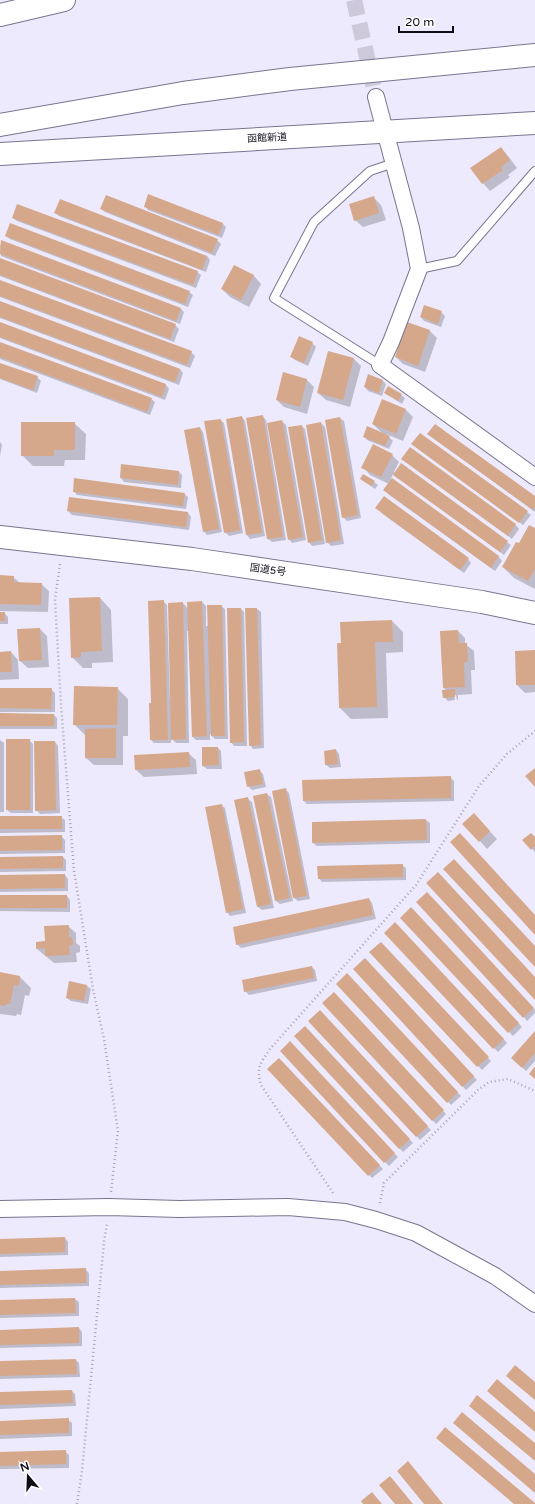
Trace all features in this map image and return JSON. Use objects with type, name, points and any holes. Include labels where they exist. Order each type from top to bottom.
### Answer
[{"type":"highway","points":[[0,15],[64,0]]},
{"type":"highway","points":[[0,125],[183,93],[290,79],[535,55]]},
{"type":"highway","name":"函館新道","points":[[0,154],[535,123]]},
{"type":"highway","name":"国道5号","points":[[0,537],[199,560],[482,602],[535,613]]},
{"type":"street","points":[[376,98],[411,228],[419,269],[392,342],[380,365],[535,477]]},
{"type":"street","points":[[0,1209],[109,1207],[179,1209],[288,1207],[345,1212],[416,1233],[495,1276],[535,1304]]},
{"type":"lane","points":[[380,365],[274,298],[314,222],[370,172],[394,163]]},
{"type":"lane","points":[[419,269],[457,261],[535,171]]},
{"type":"path","points":[[62,545],[55,600],[61,705],[74,871],[93,989],[106,1046],[118,1131],[104,1242],[82,1470],[77,1504]]},
{"type":"path","points":[[345,1212],[261,1085],[258,1074],[259,1065],[270,1049],[416,885],[479,786],[507,754],[535,731]]},
{"type":"path","points":[[376,1220],[384,1183],[478,1090],[489,1082],[508,1079],[535,1091]]},
{"type":"building","points":[[501,147],[510,160],[501,167],[503,170],[482,184],[470,168]]},
{"type":"building","points":[[148,194],[223,223],[219,235],[144,207]]},
{"type":"building","points":[[106,195],[218,239],[212,253],[100,209]]},
{"type":"building","points":[[374,196],[379,213],[354,221],[349,204]]},
{"type":"building","points":[[60,199],[207,256],[202,270],[54,213]]},
{"type":"building","points":[[17,204],[198,271],[193,285],[12,218]]},
{"type":"building","points":[[10,223],[190,291],[185,304],[5,236]]},
{"type":"building","points":[[1,240],[181,308],[176,321],[0,254]]},
{"type":"building","points":[[0,258],[176,324],[170,339],[0,275]]},
{"type":"building","points":[[234,265],[254,275],[241,300],[221,289]]},
{"type":"building","points":[[0,280],[192,351],[187,365],[0,296]]},
{"type":"building","points":[[0,301],[180,369],[175,382],[0,317]]},
{"type":"building","points":[[424,305],[442,311],[438,324],[420,317]]},
{"type":"building","points":[[0,322],[166,384],[162,397],[0,337]]},
{"type":"building","points":[[407,322],[430,330],[418,366],[395,357]]},
{"type":"building","points":[[299,336],[313,342],[304,363],[290,357]]},
{"type":"building","points":[[0,342],[152,398],[147,412],[0,357]]},
{"type":"building","points":[[328,351],[354,358],[343,400],[317,393]]},
{"type":"building","points":[[0,363],[38,376],[33,390],[0,378]]},
{"type":"building","points":[[283,372],[307,379],[300,407],[276,400]]},
{"type":"building","points":[[368,374],[383,380],[379,393],[364,387]]},
{"type":"building","points":[[388,386],[402,394],[398,401],[384,393]]},
{"type":"building","points":[[382,399],[406,409],[396,434],[372,424]]},
{"type":"building","points":[[263,415],[283,537],[267,539],[246,418]]},
{"type":"building","points":[[242,416],[262,533],[246,535],[226,419]]},
{"type":"building","points":[[340,417],[358,515],[342,518],[325,420]]},
{"type":"building","points":[[221,419],[240,530],[224,533],[204,421]]},
{"type":"building","points":[[282,420],[303,537],[288,540],[267,423]]},
{"type":"building","points":[[21,422],[75,422],[75,450],[54,450],[54,456],[21,456]]},
{"type":"building","points":[[321,422],[341,540],[326,543],[306,425]]},
{"type":"building","points":[[435,424],[535,496],[535,507],[533,510],[427,434]]},
{"type":"building","points":[[302,425],[322,540],[308,543],[288,427]]},
{"type":"building","points":[[367,426],[390,436],[385,446],[363,437]]},
{"type":"building","points":[[200,427],[219,529],[203,532],[184,430]]},
{"type":"building","points":[[420,433],[528,511],[519,523],[411,444]]},
{"type":"building","points":[[373,444],[393,454],[381,477],[361,468]]},
{"type":"building","points":[[410,447],[516,524],[508,536],[401,459]]},
{"type":"building","points":[[401,463],[508,541],[500,552],[393,475]]},
{"type":"building","points":[[121,464],[179,471],[178,485],[120,478]]},
{"type":"building","points":[[363,474],[375,481],[371,486],[360,479]]},
{"type":"building","points":[[74,478],[185,493],[183,506],[73,492]]},
{"type":"building","points":[[392,478],[499,556],[491,568],[383,490]]},
{"type":"building","points":[[384,496],[469,558],[460,570],[375,508]]},
{"type":"building","points":[[69,497],[188,512],[186,527],[67,511]]},
{"type":"building","points":[[529,525],[535,528],[535,569],[528,581],[502,567],[516,542],[519,543]]},
{"type":"building","points":[[0,575],[14,576],[14,582],[42,583],[41,605],[0,604]]},
{"type":"building","points":[[100,597],[102,651],[81,652],[81,657],[71,658],[69,598]]},
{"type":"building","points":[[164,600],[168,740],[150,740],[149,703],[151,703],[148,601]]},
{"type":"building","points":[[202,601],[207,736],[192,737],[187,602]]},
{"type":"building","points":[[183,602],[186,739],[171,740],[168,603]]},
{"type":"building","points":[[207,605],[222,605],[225,736],[211,736]]},
{"type":"building","points":[[227,608],[241,608],[244,742],[230,743]]},
{"type":"building","points":[[245,608],[257,608],[261,745],[249,746]]},
{"type":"building","points":[[0,612],[5,612],[5,621],[0,621]]},
{"type":"building","points":[[392,620],[393,642],[375,642],[377,707],[339,708],[337,643],[341,643],[340,622]]},
{"type":"building","points":[[40,628],[42,660],[19,661],[17,629]]},
{"type":"building","points":[[458,630],[459,643],[467,643],[468,662],[464,662],[465,687],[443,688],[440,631]]},
{"type":"building","points":[[535,650],[535,685],[516,685],[515,651]]},
{"type":"building","points":[[11,651],[12,672],[0,672],[0,652]]},
{"type":"building","points":[[74,686],[118,687],[117,725],[73,725]]},
{"type":"building","points":[[0,688],[52,688],[51,709],[0,708]]},
{"type":"building","points":[[455,689],[455,697],[443,698],[442,690]]},
{"type":"building","points":[[0,713],[54,714],[54,726],[0,726]]},
{"type":"building","points":[[116,728],[116,758],[85,758],[85,729]]},
{"type":"building","points":[[6,739],[30,739],[30,810],[6,810]]},
{"type":"building","points":[[34,741],[55,741],[56,810],[35,811]]},
{"type":"building","points":[[202,747],[218,747],[219,765],[202,766]]},
{"type":"building","points":[[336,749],[338,764],[325,765],[324,751]]},
{"type":"building","points":[[189,752],[190,767],[135,770],[134,755]]},
{"type":"building","points":[[535,768],[535,787],[525,776]]},
{"type":"building","points":[[260,769],[263,784],[247,787],[244,772]]},
{"type":"building","points":[[451,776],[451,798],[303,801],[302,780]]},
{"type":"building","points":[[286,788],[307,896],[293,898],[272,791]]},
{"type":"building","points":[[267,793],[290,898],[275,901],[253,796]]},
{"type":"building","points":[[248,797],[271,904],[257,907],[234,800]]},
{"type":"building","points":[[222,804],[243,909],[226,913],[205,807]]},
{"type":"building","points":[[474,813],[490,831],[479,842],[462,824]]},
{"type":"building","points":[[0,816],[62,816],[62,829],[0,829]]},
{"type":"building","points":[[426,819],[427,840],[312,843],[312,822]]},
{"type":"building","points":[[460,833],[535,915],[535,935],[450,842]]},
{"type":"building","points":[[531,833],[535,837],[535,846],[531,850],[522,840]]},
{"type":"building","points":[[62,835],[62,850],[0,851],[0,836]]},
{"type":"building","points":[[63,856],[63,868],[0,869],[0,857]]},
{"type":"building","points":[[454,859],[535,946],[535,967],[443,869]]},
{"type":"building","points":[[403,864],[403,877],[318,879],[317,866]]},
{"type":"building","points":[[438,872],[535,977],[535,1000],[426,883]]},
{"type":"building","points":[[65,874],[65,888],[0,889],[0,875]]},
{"type":"building","points":[[427,892],[534,1008],[523,1018],[416,902]]},
{"type":"building","points":[[0,895],[67,895],[67,908],[0,908]]},
{"type":"building","points":[[369,898],[373,915],[236,945],[233,927]]},
{"type":"building","points":[[411,907],[519,1023],[508,1033],[400,918]]},
{"type":"building","points":[[395,922],[504,1039],[493,1049],[384,933]]},
{"type":"building","points":[[69,925],[69,938],[72,937],[73,945],[69,946],[70,955],[45,956],[45,948],[36,949],[36,942],[45,941],[44,926]]},
{"type":"building","points":[[381,942],[489,1057],[477,1067],[369,952]]},
{"type":"building","points":[[365,958],[474,1076],[462,1087],[353,969]]},
{"type":"building","points":[[312,966],[314,978],[244,992],[242,980]]},
{"type":"building","points":[[0,972],[20,976],[19,986],[14,985],[10,1004],[6,1004],[5,1006],[0,1005]]},
{"type":"building","points":[[347,973],[458,1092],[447,1103],[336,984]]},
{"type":"building","points":[[69,981],[87,985],[84,1001],[66,998]]},
{"type":"building","points":[[334,992],[444,1110],[432,1121],[322,1003]]},
{"type":"building","points":[[320,1010],[428,1126],[416,1137],[308,1021]]},
{"type":"building","points":[[305,1026],[410,1139],[399,1149],[294,1036]]},
{"type":"building","points":[[535,1031],[535,1053],[522,1068],[511,1058]]},
{"type":"building","points":[[290,1041],[395,1153],[384,1163],[280,1051]]},
{"type":"building","points":[[279,1058],[380,1165],[368,1176],[267,1069]]},
{"type":"building","points":[[535,1066],[535,1079],[529,1074]]},
{"type":"building","points":[[65,1237],[65,1252],[0,1254],[0,1239]]},
{"type":"building","points":[[86,1268],[86,1283],[0,1285],[0,1271]]},
{"type":"building","points":[[75,1298],[76,1313],[0,1315],[0,1300]]},
{"type":"building","points":[[79,1327],[79,1343],[0,1345],[0,1330]]},
{"type":"building","points":[[76,1359],[77,1374],[0,1376],[0,1361]]},
{"type":"building","points":[[515,1365],[535,1382],[535,1400],[506,1376]]},
{"type":"building","points":[[497,1379],[535,1412],[535,1432],[487,1391]]},
{"type":"building","points":[[72,1390],[73,1403],[0,1405],[0,1392]]},
{"type":"building","points":[[477,1395],[535,1443],[535,1461],[469,1406]]},
{"type":"building","points":[[462,1412],[535,1474],[535,1493],[453,1423]]},
{"type":"building","points":[[69,1418],[69,1433],[0,1435],[0,1421]]},
{"type":"building","points":[[445,1427],[535,1504],[514,1504],[436,1438]]},
{"type":"building","points":[[66,1450],[66,1464],[0,1466],[0,1452]]},
{"type":"building","points":[[408,1461],[443,1504],[424,1504],[397,1471]]},
{"type":"building","points":[[390,1476],[413,1504],[395,1504],[379,1485]]},
{"type":"building","points":[[372,1492],[382,1504],[363,1504],[361,1501]]},
{"type":"tunnel","points":[[354,0],[376,97]]}]
